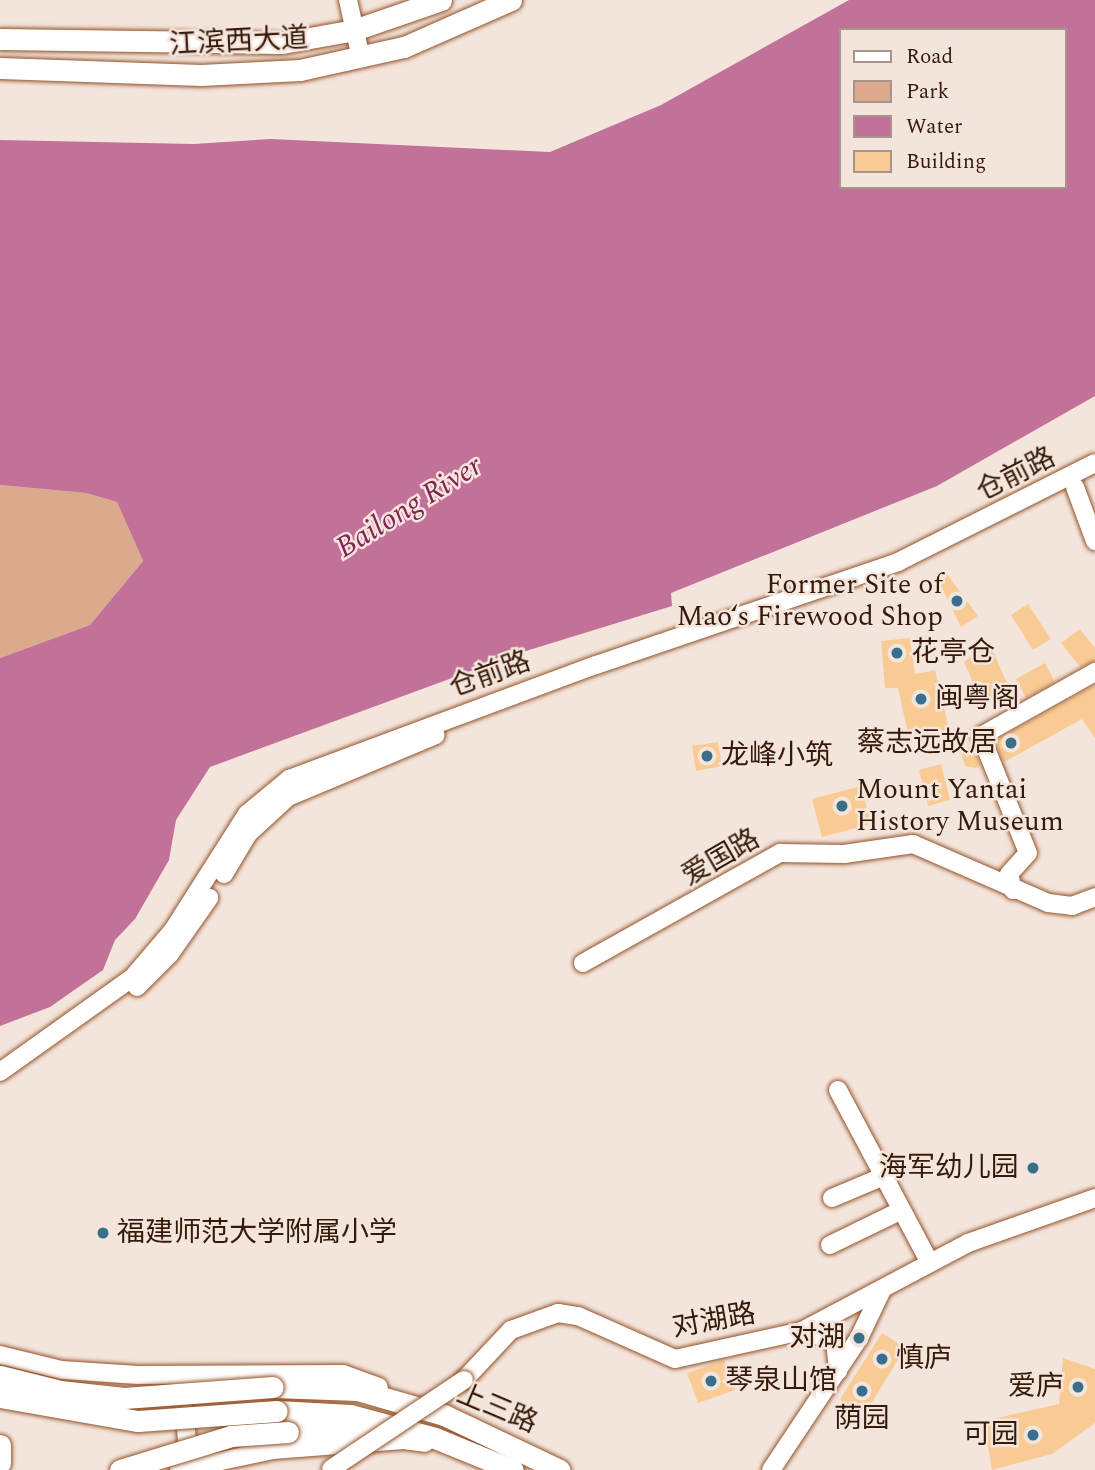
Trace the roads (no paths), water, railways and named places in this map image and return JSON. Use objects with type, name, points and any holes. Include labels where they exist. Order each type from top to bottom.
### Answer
[{"type":"main road","name":"江滨西大道","points":[[0,39],[256,44],[354,30],[441,0]]},
{"type":"main road","name":"江滨西大道","points":[[0,68],[246,75],[361,58],[429,38],[512,0]]},
{"type":"main road","points":[[0,1376],[60,1391],[124,1398],[275,1400]]},
{"type":"main road","points":[[0,1389],[49,1401],[138,1410],[275,1400]]},
{"type":"main road","name":"上三路","points":[[275,1400],[357,1390],[444,1415],[561,1470]]},
{"type":"main road","points":[[0,1396],[32,1406],[138,1421],[275,1400]]},
{"type":"main road","name":"上三路","points":[[275,1400],[389,1426],[471,1451],[513,1470]]},
{"type":"main road","points":[[120,1470],[231,1436],[389,1426]]},
{"type":"main road","points":[[0,1445],[0,1463]]},
{"type":"street","points":[[348,0],[361,58]]},
{"type":"street","name":"仓前路","points":[[0,1072],[133,977],[173,930],[242,821],[289,779],[570,674],[898,562],[1095,463]]},
{"type":"street","name":"仓前路","points":[[0,1084],[152,975],[189,930],[248,834],[268,810],[299,790],[599,673],[893,572],[1095,477]]},
{"type":"street","points":[[1075,487],[1095,541]]},
{"type":"street","points":[[1013,890],[1009,874],[1028,853],[981,736],[1095,672]]},
{"type":"street","name":"爱国路","points":[[583,963],[780,853],[844,854],[912,844],[1013,890],[1061,906],[1095,897]]},
{"type":"street","points":[[838,1090],[900,1211],[929,1261]]},
{"type":"street","points":[[832,1198],[882,1177]]},
{"type":"street","name":"对湖路","points":[[330,1470],[464,1380],[511,1330],[558,1313],[578,1316],[674,1359],[802,1331],[882,1290],[929,1261],[1095,1198]]},
{"type":"street","points":[[830,1245],[900,1211]]},
{"type":"street","points":[[771,1470],[838,1372],[882,1290]]},
{"type":"street","points":[[802,1331],[835,1340],[838,1372]]},
{"type":"street","points":[[0,1356],[61,1370],[180,1376],[343,1374],[444,1415]]},
{"type":"street","points":[[180,1376],[184,1468],[272,1450],[368,1441],[404,1440],[471,1451]]},
{"type":"water","name":"Bailong River","points":[[849,0],[1095,0],[1095,396],[937,486],[671,593],[672,606],[526,651],[210,767],[176,820],[169,860],[135,919],[115,940],[103,970],[50,1007],[0,1026],[0,658],[90,625],[143,561],[117,502],[86,493],[0,485],[0,140],[194,144],[271,139],[550,152],[661,105]]},
{"type":"place","name":"Former Site of Mao‘s Firewood Shop","points":[[957,601]]},
{"type":"place","name":"花亭仓","points":[[897,653]]},
{"type":"place","name":"闽粤阁","points":[[921,699]]},
{"type":"place","name":"蔡志远故居","points":[[1011,743]]},
{"type":"place","name":"龙峰小筑","points":[[707,756]]},
{"type":"place","name":"Mount Yantai History Museum","points":[[842,806]]},
{"type":"place","name":"海军幼儿园","points":[[1033,1168]]},
{"type":"place","name":"福建师范大学附属小学","points":[[103,1233]]},
{"type":"place","name":"对湖","points":[[859,1338]]},
{"type":"place","name":"慎庐","points":[[882,1359]]},
{"type":"place","name":"琴泉山馆","points":[[711,1381]]},
{"type":"place","name":"爱庐","points":[[1078,1387]]},
{"type":"place","name":"荫园","points":[[862,1391]]},
{"type":"place","name":"可园","points":[[1033,1435]]}]
